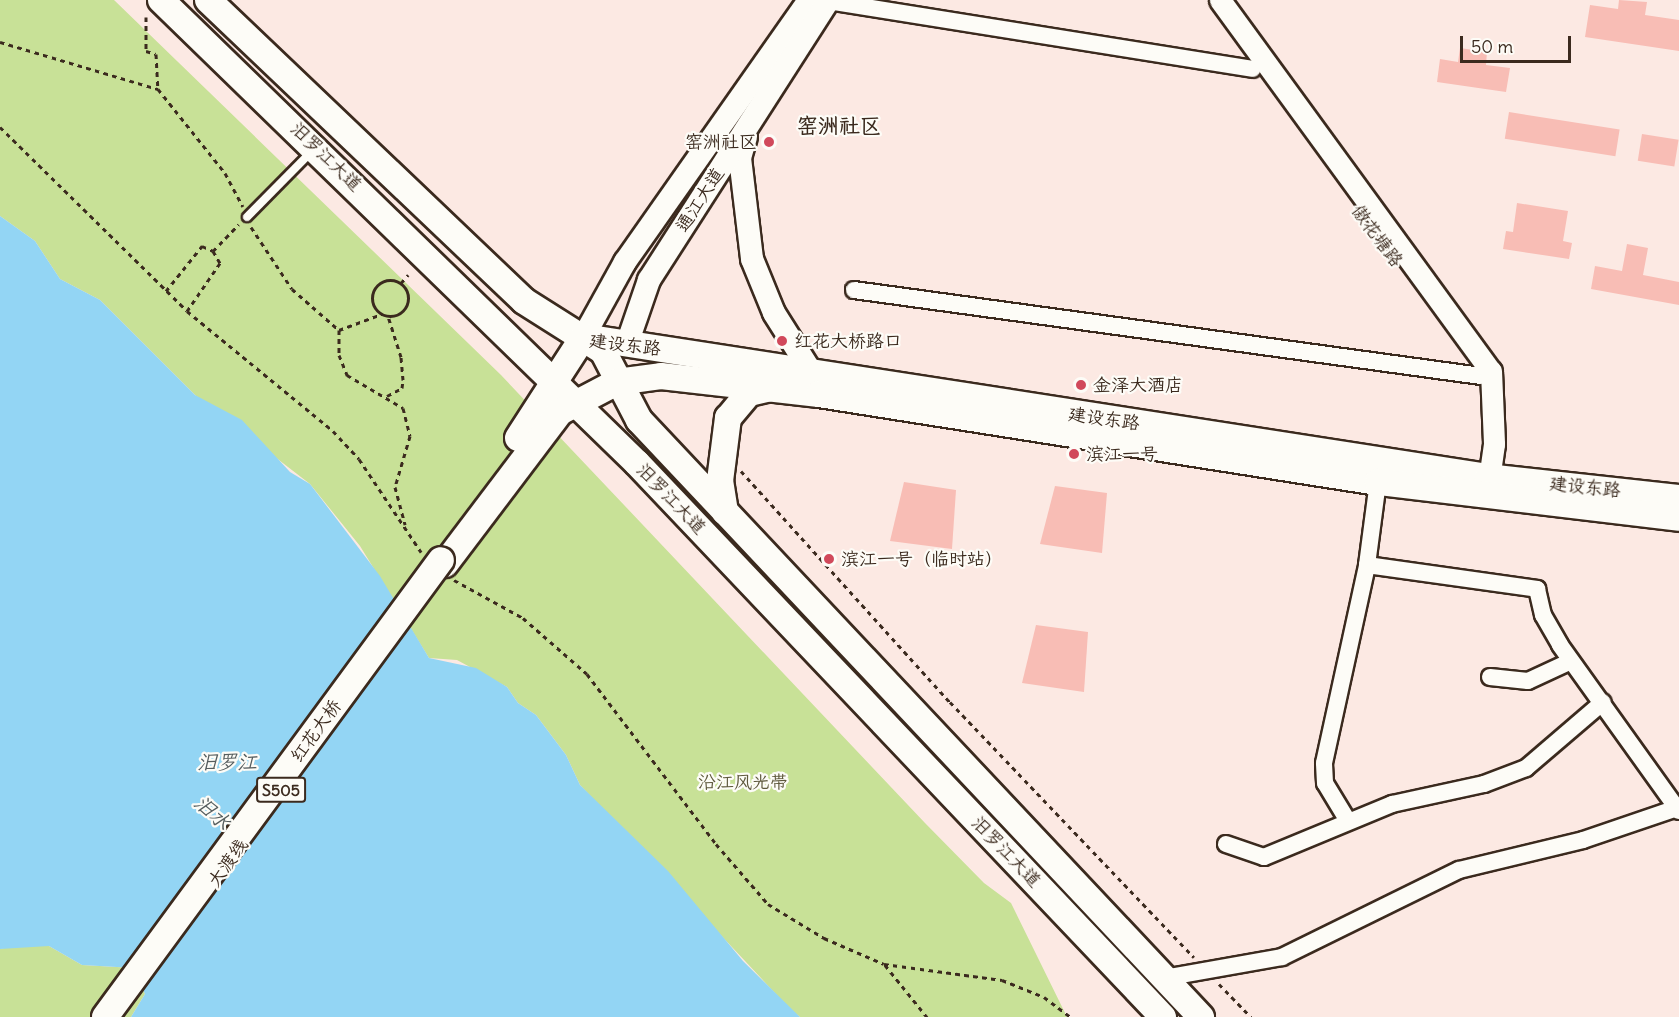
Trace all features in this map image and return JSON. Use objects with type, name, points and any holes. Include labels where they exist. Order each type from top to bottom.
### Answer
[{"type":"main road","name":"汨罗江大道","points":[[208,0],[524,301],[584,336],[608,357],[617,382],[639,420],[1201,1017]]},
{"type":"main road","name":"通江大道","points":[[584,336],[625,262],[822,1]]},
{"type":"main road","name":"通江大道","points":[[617,382],[647,282],[752,119],[822,1]]},
{"type":"main road","name":"汨罗江大道","points":[[153,9],[315,147],[575,402],[1162,1017]]},
{"type":"main road","points":[[752,119],[740,158],[752,259],[774,313],[810,370]]},
{"type":"main road","name":"建设东路","points":[[553,381],[584,336],[761,367],[810,370],[1679,518]]},
{"type":"main road","name":"建设东路","points":[[575,402],[617,382],[675,375],[1378,482],[1482,485],[1679,498]]},
{"type":"main road","name":"S505","points":[[441,565],[553,381]]},
{"type":"main road","points":[[725,512],[720,481],[728,418],[749,393],[770,388]]},
{"type":"main road","name":"S505","points":[[441,565],[547,424],[575,402]]},
{"type":"main road","name":"红花大桥","points":[[105,1017],[441,565]]},
{"type":"main road","name":"大渡线","points":[[116,1017],[441,565]]},
{"type":"street","name":"傲花塘路","points":[[1204,0],[1481,376]]},
{"type":"street","points":[[1220,0],[1491,371],[1494,444],[1482,485]]},
{"type":"street","points":[[822,1],[1253,69]]},
{"type":"street","points":[[854,290],[1481,376],[1482,485]]},
{"type":"street","points":[[1348,821],[1324,783],[1324,764],[1367,564],[1378,482]]},
{"type":"street","points":[[1164,978],[1208,972],[1282,957],[1459,870],[1583,840],[1678,810],[1603,702],[1571,661],[1543,615],[1537,589],[1367,564]]},
{"type":"street","points":[[1490,677],[1528,681],[1571,661]]},
{"type":"street","points":[[1226,844],[1264,857],[1392,804],[1484,784],[1526,768],[1603,702]]},
{"type":"lane","points":[[247,217],[315,147]]},
{"type":"path","points":[[153,9],[146,51],[156,54],[158,89]]},
{"type":"path","points":[[0,42],[158,89],[225,173],[273,265],[292,289],[339,330],[339,355],[347,375],[387,396],[403,408],[409,421],[410,436],[395,487],[408,535]]},
{"type":"path","points":[[0,127],[187,311],[333,431],[359,459],[408,535],[441,565],[523,618],[587,674],[716,844],[768,904],[824,938],[884,964],[1002,980],[1044,997],[1071,1017]]},
{"type":"path","points":[[213,251],[247,217]]},
{"type":"path","points":[[166,291],[202,246],[213,251],[220,263],[187,311]]},
{"type":"path","points":[[401,283],[408,275]]},
{"type":"path","points":[[384,280],[401,283],[408,292],[408,304],[400,313],[388,316],[382,314],[372,300],[375,288],[384,280]]},
{"type":"path","points":[[339,330],[382,314]]},
{"type":"path","points":[[387,396],[402,388],[403,380],[401,357],[388,316]]},
{"type":"path","points":[[734,462],[950,702],[1251,1017]]},
{"type":"path","points":[[884,964],[927,1017]]},
{"type":"green space","name":"沿江风光带","points":[[0,0],[114,0],[501,375],[925,823],[984,883],[1011,903],[1067,1017],[800,1017],[789,1008],[580,785],[566,755],[536,715],[518,703],[507,687],[457,660],[429,658],[360,546],[310,484],[195,395],[100,300],[60,279],[35,241],[0,216]]},
{"type":"green space","points":[[17,945],[49,946],[82,965],[134,968],[145,994],[131,1017],[0,1017],[0,949]]},
{"type":"water","name":"汨罗江","points":[[0,216],[35,241],[60,279],[100,300],[195,395],[242,420],[290,472],[310,484],[380,576],[429,658],[476,668],[507,687],[518,703],[536,715],[566,755],[580,785],[668,871],[743,961],[800,1017],[131,1017],[145,994],[134,968],[82,965],[49,946],[0,949]]},
{"type":"building","points":[[1619,0],[1647,2],[1645,15],[1679,20],[1679,51],[1585,37],[1590,5],[1618,9]]},
{"type":"building","points":[[1460,48],[1487,52],[1486,65],[1510,68],[1506,92],[1437,82],[1440,59],[1458,62]]},
{"type":"building","points":[[1509,112],[1620,130],[1615,156],[1505,139]]},
{"type":"building","points":[[1642,134],[1679,140],[1674,166],[1638,161]]},
{"type":"building","points":[[1517,203],[1568,211],[1563,241],[1572,243],[1569,259],[1503,249],[1506,231],[1513,232]]},
{"type":"building","points":[[1627,244],[1648,248],[1643,275],[1679,282],[1679,305],[1591,289],[1595,266],[1622,271]]},
{"type":"building","points":[[904,482],[956,490],[952,549],[890,541]]},
{"type":"building","points":[[1055,486],[1107,493],[1102,553],[1040,544]]},
{"type":"building","points":[[1036,625],[1088,632],[1084,692],[1022,683]]},
{"type":"place","name":"窑洲社区","points":[[769,142]]},
{"type":"place","name":"红花大桥路口","points":[[782,341]]},
{"type":"place","name":"金泽大酒店","points":[[1081,385]]},
{"type":"place","name":"滨江一号","points":[[1074,454]]},
{"type":"place","name":"滨江一号（临时站）","points":[[829,559]]},
{"type":"district","name":"窑洲社区","points":[[839,126]]},
{"type":"water label","name":"汨水","points":[[213,812]]}]
